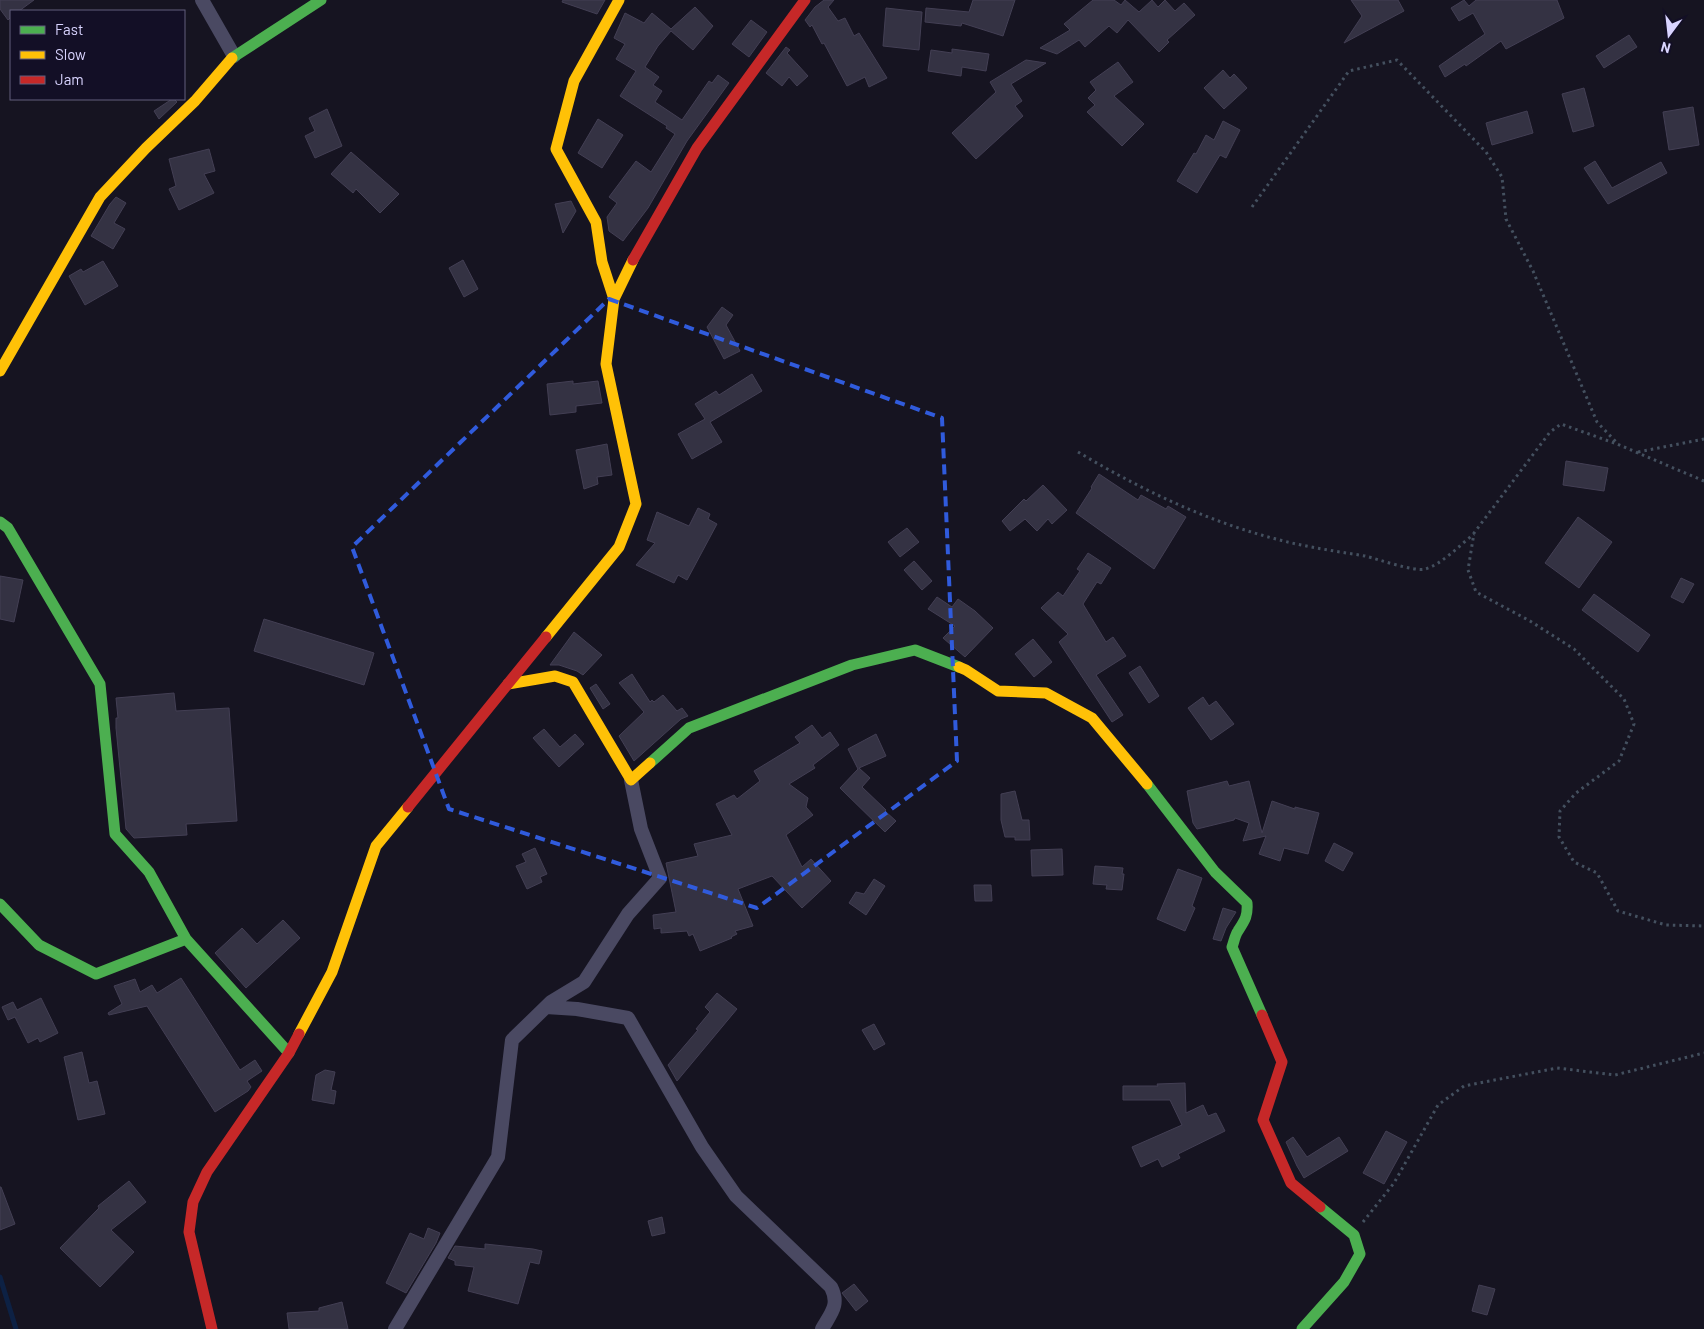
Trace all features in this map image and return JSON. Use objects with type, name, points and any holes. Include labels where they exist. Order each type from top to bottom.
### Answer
[{"type":"street","points":[[202,0],[234,56]]},
{"type":"street","points":[[0,371],[100,197],[146,148],[195,101],[234,56],[321,0]]},
{"type":"street","points":[[614,300],[602,262],[596,222],[556,149],[574,82],[619,0]]},
{"type":"street","points":[[212,1329],[189,1232],[192,1202],[206,1172],[289,1054],[332,972],[376,846],[619,548],[636,504],[606,364],[614,300],[639,247],[697,148],[805,0]]},
{"type":"street","points":[[0,522],[8,528],[100,684],[115,834],[149,872],[186,938],[289,1054]]},
{"type":"street","points":[[631,780],[689,728],[852,665],[915,650],[966,670],[998,691],[1046,693],[1092,718],[1157,796],[1215,872],[1247,903],[1248,913],[1245,922],[1237,932],[1232,947],[1282,1062],[1263,1120],[1291,1183],[1354,1235],[1360,1254],[1344,1282],[1302,1329]]},
{"type":"street","points":[[395,1329],[498,1157],[512,1040],[551,1002],[584,982],[628,914],[660,878],[641,829],[631,780],[573,682],[555,676],[508,684]]},
{"type":"street","points":[[0,904],[40,945],[96,974],[186,938]]},
{"type":"street","points":[[546,1007],[577,1009],[628,1018],[702,1147],[736,1196],[831,1287],[836,1297],[835,1306],[822,1329]]},
{"type":"path","points":[[1252,207],[1349,71],[1397,60],[1486,152],[1502,177],[1506,219],[1533,271],[1597,422],[1617,444]]},
{"type":"path","points":[[1078,452],[1119,476],[1199,514],[1274,539],[1320,550],[1366,556],[1422,570],[1434,566],[1474,533],[1550,432],[1561,424],[1617,444],[1704,481]]},
{"type":"path","points":[[1637,452],[1704,439]]},
{"type":"path","points":[[1474,533],[1468,570],[1476,592],[1530,621],[1574,649],[1624,699],[1634,724],[1619,761],[1576,793],[1560,811],[1559,838],[1574,862],[1597,873],[1618,911],[1666,925],[1704,926]]},
{"type":"path","points":[[1354,1235],[1394,1183],[1438,1105],[1464,1086],[1557,1068],[1615,1074],[1704,1053]]},
{"type":"highlighted area","points":[[609,299],[942,418],[957,761],[757,908],[449,809],[352,547]]},
{"type":"building","points":[[0,0],[34,0],[20,10],[10,10],[10,18],[8,20],[0,9]]},
{"type":"building","points":[[563,0],[605,0],[597,14],[562,2]]},
{"type":"building","points":[[824,0],[834,0],[828,7],[838,21],[845,18],[854,36],[859,33],[887,78],[869,87],[865,77],[847,86],[824,43],[822,44],[812,25],[810,27],[805,20],[815,7]]},
{"type":"building","points":[[973,0],[1015,0],[1003,36],[962,23],[961,26],[925,22],[926,8],[969,12]]},
{"type":"building","points":[[1093,0],[1114,0],[1121,5],[1125,0],[1139,12],[1152,0],[1158,7],[1165,0],[1175,11],[1184,3],[1195,15],[1167,40],[1169,42],[1159,52],[1128,20],[1117,33],[1109,26],[1085,47],[1079,40],[1057,54],[1040,48],[1070,30],[1064,24]]},
{"type":"building","points":[[1351,0],[1398,0],[1404,11],[1344,43],[1362,16]]},
{"type":"building","points":[[1464,0],[1469,6],[1476,0],[1557,0],[1564,18],[1506,49],[1501,41],[1466,66],[1465,64],[1445,77],[1439,66],[1485,34],[1473,13],[1459,21],[1451,8]]},
{"type":"building","points":[[695,7],[713,26],[693,50],[671,31],[658,46],[645,67],[659,77],[653,85],[662,91],[655,102],[682,120],[709,81],[712,83],[718,75],[729,83],[687,141],[648,208],[623,241],[609,231],[607,217],[617,203],[609,197],[636,161],[651,172],[675,134],[666,128],[667,126],[620,96],[636,71],[616,59],[625,44],[614,38],[625,13],[644,23],[652,13],[671,29]]},
{"type":"building","points":[[886,8],[922,12],[919,50],[883,46]]},
{"type":"building","points":[[751,20],[767,32],[749,57],[732,44]]},
{"type":"building","points":[[1629,35],[1637,47],[1604,68],[1596,56]]},
{"type":"building","points":[[786,47],[790,50],[787,53],[808,76],[797,86],[789,77],[782,86],[766,73]]},
{"type":"building","points":[[952,49],[989,54],[986,71],[962,67],[961,76],[928,71],[931,50],[952,53]]},
{"type":"building","points":[[1026,60],[1046,63],[1011,84],[1022,101],[1015,106],[1023,116],[976,159],[952,133],[996,92],[990,82]]},
{"type":"building","points":[[1118,62],[1133,82],[1114,96],[1144,124],[1122,146],[1087,112],[1095,105],[1088,98],[1096,90],[1090,82]]},
{"type":"building","points":[[1223,70],[1230,78],[1234,74],[1247,88],[1224,109],[1204,88]]},
{"type":"building","points":[[1584,88],[1594,126],[1573,132],[1562,94]]},
{"type":"building","points":[[170,100],[177,102],[159,119],[154,111]]},
{"type":"building","points":[[1693,107],[1699,145],[1669,150],[1663,112]]},
{"type":"building","points":[[327,109],[342,146],[315,158],[305,136],[315,131],[309,118]]},
{"type":"building","points":[[1527,111],[1533,133],[1492,145],[1486,123]]},
{"type":"building","points":[[598,119],[623,135],[602,168],[578,153]]},
{"type":"building","points":[[1223,121],[1240,130],[1226,158],[1220,155],[1197,193],[1177,181],[1194,153],[1196,154],[1206,135],[1214,140]]},
{"type":"building","points":[[209,149],[215,171],[204,174],[214,193],[179,210],[169,189],[176,186],[169,159]]},
{"type":"building","points":[[351,152],[399,194],[380,213],[356,189],[353,193],[331,174]]},
{"type":"building","points":[[1595,161],[1612,188],[1661,162],[1667,173],[1608,204],[1584,168]]},
{"type":"building","points":[[116,197],[126,203],[114,223],[125,229],[113,249],[91,236]]},
{"type":"building","points":[[571,201],[576,211],[563,233],[555,204]]},
{"type":"building","points":[[463,260],[478,289],[464,297],[449,268]]},
{"type":"building","points":[[103,261],[118,286],[85,305],[69,276],[81,269],[83,272]]},
{"type":"building","points":[[722,307],[733,315],[726,325],[740,351],[724,359],[707,327]]},
{"type":"building","points":[[752,374],[762,391],[710,422],[722,442],[692,459],[678,434],[705,419],[695,404],[716,391],[719,395]]},
{"type":"building","points":[[573,381],[573,384],[598,381],[602,403],[576,406],[576,412],[550,415],[547,384]]},
{"type":"building","points":[[607,444],[612,475],[597,477],[598,484],[584,489],[576,450]]},
{"type":"building","points":[[1566,461],[1608,468],[1604,491],[1563,485]]},
{"type":"building","points":[[1099,474],[1138,500],[1141,495],[1166,509],[1168,506],[1186,517],[1154,569],[1076,513]]},
{"type":"building","points":[[1043,485],[1067,510],[1052,524],[1048,519],[1037,531],[1025,519],[1010,531],[1002,521],[1024,499],[1026,501]]},
{"type":"building","points":[[698,508],[710,514],[708,519],[717,524],[687,580],[678,575],[674,583],[636,565],[655,543],[647,540],[657,512],[689,526]]},
{"type":"building","points":[[1578,517],[1612,542],[1579,588],[1545,563]]},
{"type":"building","points":[[907,528],[919,542],[900,557],[888,542]]},
{"type":"building","points":[[1088,553],[1111,568],[1101,584],[1097,582],[1083,604],[1106,642],[1113,637],[1126,656],[1096,675],[1123,715],[1112,722],[1059,642],[1068,634],[1041,608],[1058,592],[1063,596],[1080,571],[1077,569]]},
{"type":"building","points":[[914,561],[932,581],[922,590],[904,570]]},
{"type":"building","points":[[0,576],[23,580],[14,622],[0,619]]},
{"type":"building","points":[[1681,578],[1694,584],[1683,603],[1671,597]]},
{"type":"building","points":[[1594,594],[1650,635],[1638,652],[1582,610]]},
{"type":"building","points":[[937,597],[952,607],[958,599],[975,611],[993,628],[965,657],[943,638],[955,626],[928,609]]},
{"type":"building","points":[[264,619],[374,653],[364,685],[254,651]]},
{"type":"building","points":[[574,632],[602,655],[583,675],[559,665],[550,665]]},
{"type":"building","points":[[1033,639],[1052,662],[1034,677],[1015,654]]},
{"type":"building","points":[[1140,666],[1159,696],[1149,703],[1129,673]]},
{"type":"building","points":[[632,674],[650,702],[652,700],[654,702],[663,695],[677,711],[682,708],[688,716],[681,719],[634,761],[619,736],[644,712],[619,683]]},
{"type":"building","points":[[596,684],[610,704],[603,709],[590,688]]},
{"type":"building","points":[[174,693],[176,711],[229,708],[237,821],[186,824],[187,835],[134,838],[126,829],[116,728],[116,718],[118,718],[116,698]]},
{"type":"building","points":[[1203,697],[1209,706],[1216,701],[1234,724],[1211,740],[1188,708]]},
{"type":"building","points":[[812,725],[822,738],[830,732],[839,745],[813,765],[815,768],[789,784],[808,798],[806,807],[813,815],[786,835],[802,867],[811,859],[831,881],[802,908],[772,876],[738,889],[753,926],[735,931],[737,934],[732,938],[700,951],[693,934],[689,936],[687,931],[661,933],[661,928],[654,929],[653,915],[676,912],[666,863],[698,856],[694,844],[732,835],[716,804],[734,795],[737,799],[760,781],[754,771],[800,743],[795,737]]},
{"type":"building","points":[[544,729],[560,747],[575,734],[584,744],[559,767],[533,738]]},
{"type":"building","points":[[876,734],[886,756],[859,768],[870,778],[862,787],[896,821],[885,832],[840,788],[858,769],[848,749]]},
{"type":"building","points":[[1227,781],[1229,786],[1249,781],[1262,833],[1272,801],[1295,809],[1295,807],[1319,813],[1308,854],[1284,848],[1280,861],[1259,854],[1266,836],[1243,841],[1249,823],[1235,818],[1234,820],[1197,829],[1193,823],[1187,791]]},
{"type":"building","points":[[1015,791],[1022,820],[1029,820],[1030,840],[1015,840],[1015,837],[1005,837],[1001,820],[1001,794]]},
{"type":"building","points":[[1334,843],[1353,853],[1343,871],[1325,861]]},
{"type":"building","points":[[535,848],[547,874],[540,877],[542,882],[527,889],[516,866],[526,862],[522,854]]},
{"type":"building","points":[[1062,849],[1063,875],[1032,876],[1031,850]]},
{"type":"building","points":[[1095,866],[1123,868],[1122,890],[1106,889],[1107,885],[1093,884]]},
{"type":"building","points":[[1178,869],[1202,878],[1192,906],[1195,908],[1185,931],[1157,919]]},
{"type":"building","points":[[874,879],[885,886],[866,915],[849,903],[856,892],[864,894]]},
{"type":"building","points":[[974,885],[991,885],[992,901],[975,901]]},
{"type":"building","points":[[1223,908],[1236,912],[1226,928],[1221,941],[1213,939]]},
{"type":"building","points":[[283,920],[300,938],[246,988],[215,953],[242,928],[257,944]]},
{"type":"building","points":[[181,978],[240,1070],[255,1060],[262,1071],[247,1081],[251,1087],[248,1091],[215,1112],[147,1006],[109,1015],[108,1013],[122,1004],[114,986],[135,979],[140,992],[152,985],[157,993]]},
{"type":"building","points":[[717,993],[737,1009],[677,1081],[668,1065],[698,1030],[696,1029],[710,1012],[705,1007]]},
{"type":"building","points":[[41,998],[58,1033],[40,1042],[38,1038],[28,1043],[15,1017],[8,1020],[2,1007],[13,1002],[17,1010]]},
{"type":"building","points":[[874,1024],[885,1044],[874,1050],[862,1030]]},
{"type":"building","points":[[82,1052],[89,1083],[97,1081],[105,1114],[78,1120],[64,1057]]},
{"type":"building","points":[[325,1070],[335,1072],[331,1090],[336,1091],[334,1104],[312,1100],[316,1075]]},
{"type":"building","points":[[1185,1083],[1186,1113],[1203,1105],[1208,1116],[1216,1113],[1225,1131],[1178,1154],[1180,1158],[1162,1167],[1158,1159],[1141,1167],[1132,1147],[1182,1125],[1170,1100],[1123,1100],[1123,1086],[1158,1086],[1157,1084]]},
{"type":"building","points":[[1386,1131],[1407,1142],[1384,1184],[1363,1173]]},
{"type":"building","points":[[1293,1137],[1307,1157],[1339,1137],[1348,1151],[1304,1178],[1286,1142]]},
{"type":"building","points":[[129,1181],[146,1202],[111,1230],[134,1252],[100,1287],[60,1248],[99,1208],[98,1206]]},
{"type":"building","points":[[0,1187],[15,1224],[0,1230]]},
{"type":"building","points":[[662,1217],[665,1233],[652,1236],[648,1221]]},
{"type":"building","points":[[428,1228],[440,1233],[406,1293],[386,1283],[410,1233],[424,1239]]},
{"type":"building","points":[[485,1244],[542,1251],[539,1264],[530,1262],[518,1304],[468,1291],[474,1267],[455,1265],[455,1261],[448,1258],[455,1246],[485,1249]]},
{"type":"building","points":[[854,1284],[868,1301],[856,1311],[842,1293]]},
{"type":"building","points":[[1479,1285],[1495,1289],[1487,1315],[1472,1311]]},
{"type":"building","points":[[342,1302],[348,1329],[289,1329],[287,1313],[319,1311],[319,1308]]},
{"type":"waterway","points":[[0,1277],[16,1329]]},
{"type":"traffic: fast","points":[[232,58],[321,0]]},
{"type":"traffic: fast","points":[[0,522],[8,528],[100,684],[115,834],[149,872],[186,939]]},
{"type":"traffic: fast","points":[[650,763],[689,728],[852,665],[915,650],[959,667]]},
{"type":"traffic: fast","points":[[1147,784],[1215,872],[1247,903],[1245,918],[1236,934],[1232,947],[1262,1015]]},
{"type":"traffic: fast","points":[[0,904],[39,945],[96,974],[186,939],[289,1053]]},
{"type":"traffic: fast","points":[[1302,1329],[1344,1282],[1360,1254],[1354,1235],[1320,1207]]},
{"type":"traffic: slow","points":[[614,299],[602,262],[596,222],[556,149],[574,81],[619,0]]},
{"type":"traffic: slow","points":[[0,371],[100,197],[146,148],[195,101],[232,58]]},
{"type":"traffic: slow","points":[[546,637],[619,547],[636,504],[606,364],[614,299],[633,260]]},
{"type":"traffic: slow","points":[[959,667],[998,691],[1046,693],[1092,718],[1147,784]]},
{"type":"traffic: slow","points":[[508,684],[555,676],[573,682],[631,780],[650,763]]},
{"type":"traffic: slow","points":[[299,1034],[332,972],[376,846],[408,807]]},
{"type":"traffic: jam","points":[[633,260],[697,148],[805,0]]},
{"type":"traffic: jam","points":[[408,807],[546,637]]},
{"type":"traffic: jam","points":[[1262,1015],[1282,1062],[1263,1120],[1291,1183],[1320,1207]]},
{"type":"traffic: jam","points":[[212,1329],[189,1232],[193,1202],[207,1172],[289,1053],[299,1034]]}]
